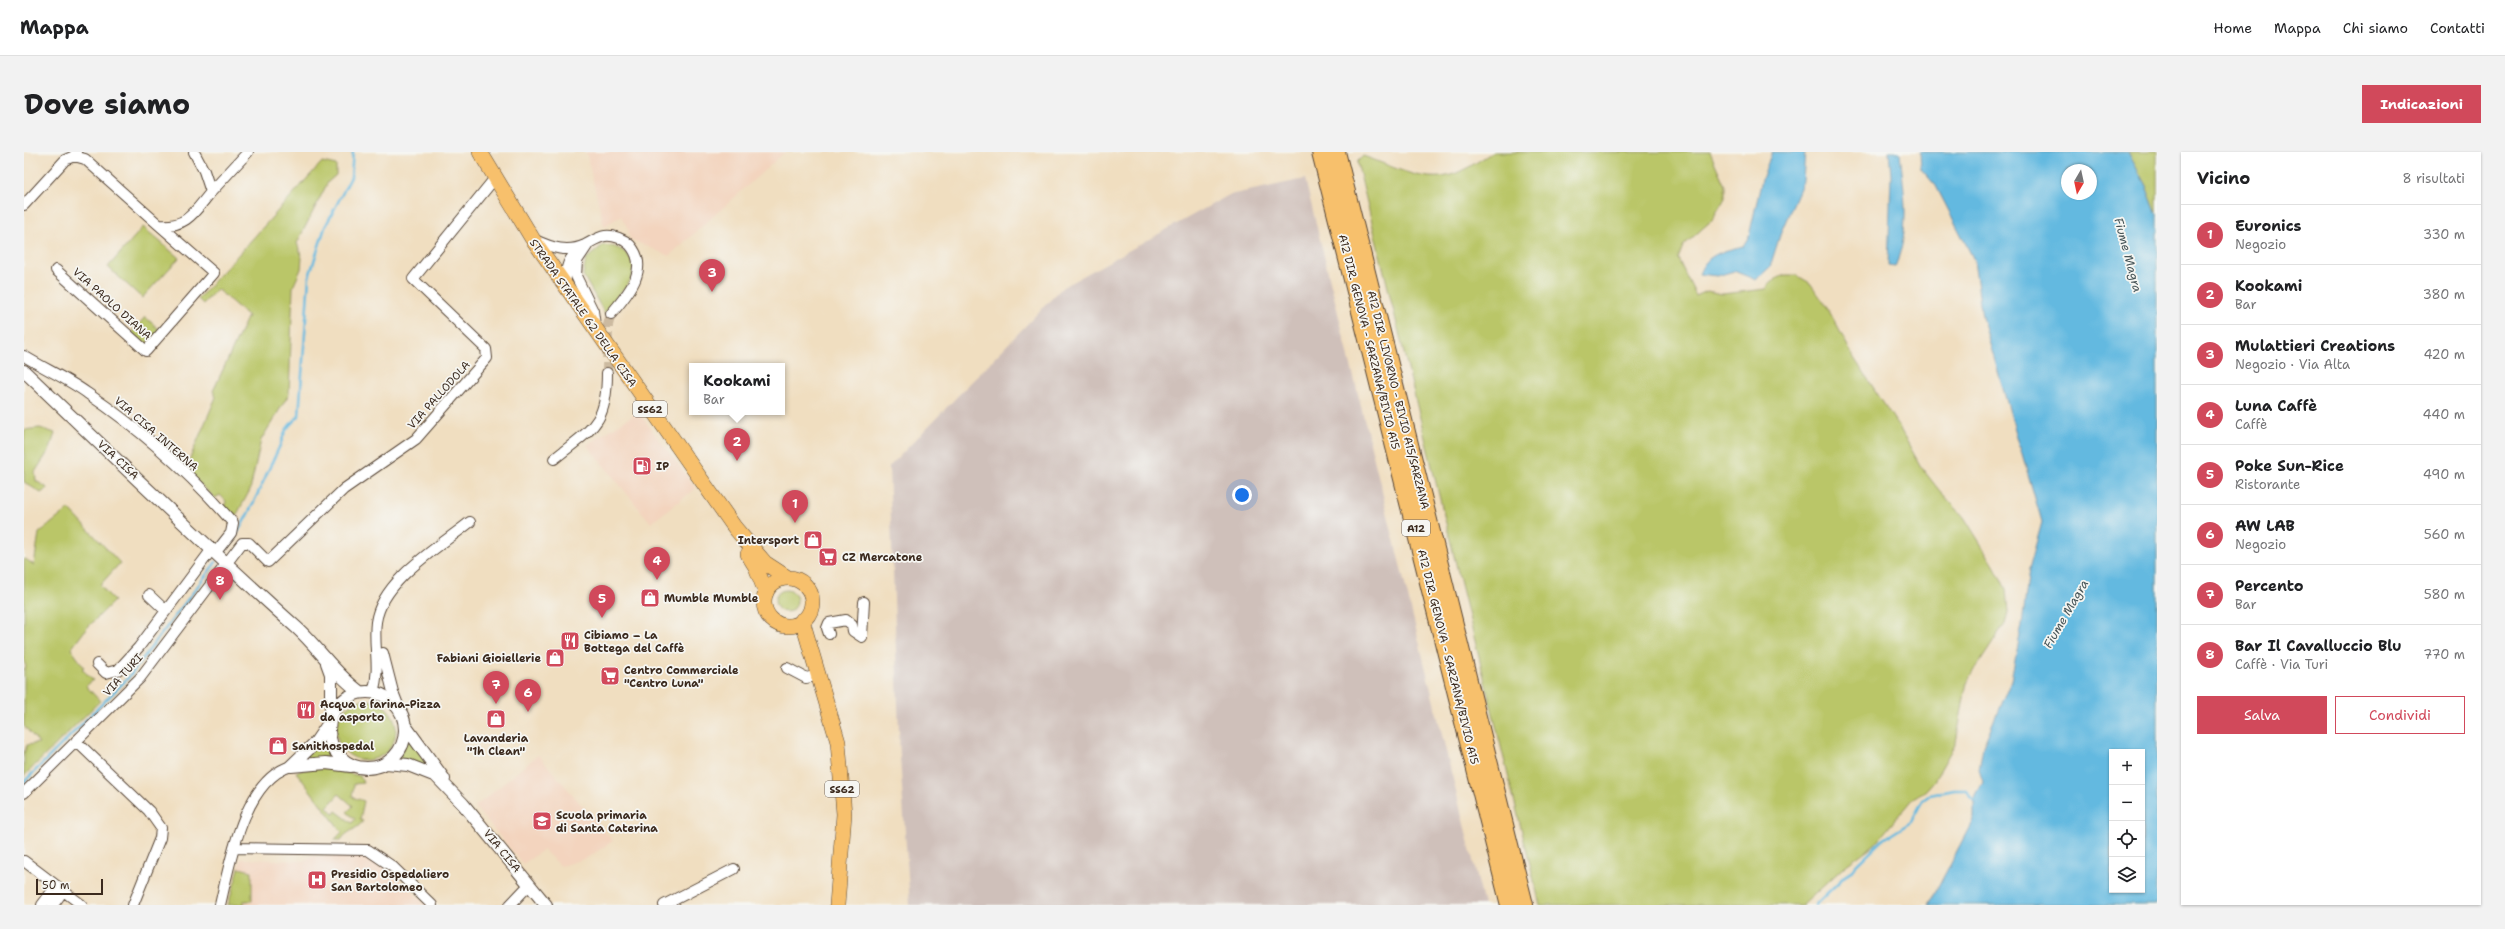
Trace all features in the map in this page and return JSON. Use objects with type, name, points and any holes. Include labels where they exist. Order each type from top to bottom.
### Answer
[{"type":"highway","name":"A12 DIR. GENOVA - SARZANA/BIVIO A15","points":[[1321,152],[1510,905]]},
{"type":"highway","name":"A12 DIR. LIVORNO - BIVIO A15/SARZANA","points":[[1336,152],[1524,905]]},
{"type":"main road","name":"STRADA STATALE 62 DELLA CISA","points":[[480,152],[532,238],[566,289],[596,329],[735,528],[765,563],[788,578],[801,582],[810,593],[810,610],[802,620],[820,675],[838,742],[844,814],[837,905]]},
{"type":"main road","name":"STRADA STATALE 62 DELLA CISA","points":[[735,528],[756,567],[766,593],[764,604],[767,614],[781,624],[802,644],[820,675]]},
{"type":"main road","points":[[766,593],[772,584],[788,578]]},
{"type":"main road","points":[[781,624],[793,625],[802,620]]},
{"type":"street","points":[[194,152],[204,171],[211,192]]},
{"type":"street","points":[[159,225],[171,226],[181,224],[248,152]]},
{"type":"street","points":[[489,152],[491,172]]},
{"type":"street","name":"VIA PAOLO DIANA","points":[[24,205],[64,160],[75,154],[85,159],[214,273],[146,351],[56,270]]},
{"type":"street","name":"VIA PALLODOLA","points":[[227,563],[242,543],[249,543],[268,562],[344,489],[416,439],[487,358],[486,349],[413,279],[491,172]]},
{"type":"street","points":[[532,238],[545,245],[570,250],[606,236],[618,237],[628,243],[636,252],[638,275],[632,289],[611,314]]},
{"type":"street","points":[[566,289],[565,275],[570,259],[589,243]]},
{"type":"street","points":[[589,243],[577,261],[576,276],[593,311],[596,329]]},
{"type":"street","name":"VIA CISA INTERNA","points":[[24,356],[86,392],[123,419],[162,452],[221,509],[233,523],[231,533],[214,551]]},
{"type":"street","name":"VIA CISA","points":[[24,371],[214,551],[313,642],[347,683],[360,692]]},
{"type":"street","points":[[554,458],[596,425],[604,411],[607,396],[607,373]]},
{"type":"street","points":[[373,692],[378,663],[375,637],[378,610],[396,582],[470,522]]},
{"type":"street","points":[[97,664],[106,673],[118,670],[214,551]]},
{"type":"street","name":"VIA TURI","points":[[24,793],[140,678],[227,563]]},
{"type":"street","points":[[149,595],[166,611]]},
{"type":"street","points":[[829,634],[827,628],[829,623],[846,620],[852,625],[853,631],[862,637],[864,602]]},
{"type":"street","points":[[290,766],[326,763],[368,768],[386,763],[401,748],[406,727],[385,664],[376,624]]},
{"type":"street","name":"VIA CISA","points":[[313,642],[332,674],[333,701],[330,721]]},
{"type":"street","points":[[787,668],[806,678],[820,675]]},
{"type":"street","points":[[220,905],[234,848],[243,820],[257,795],[272,776],[290,766],[316,742],[330,721],[340,702],[360,692],[373,692],[384,695],[400,710]]},
{"type":"street","points":[[330,721],[332,746],[348,763],[359,767]]},
{"type":"street","name":"VIA CISA","points":[[406,727],[458,798],[546,905]]},
{"type":"street","points":[[76,741],[149,811],[161,828],[160,838],[133,905]]},
{"type":"street","name":"VIA CISA","points":[[386,763],[408,765],[436,776],[458,798]]},
{"type":"street","points":[[234,848],[368,850],[393,867],[432,905]]},
{"type":"street","points":[[24,861],[82,905]]},
{"type":"street","points":[[664,905],[734,869]]},
{"type":"street","points":[[510,905],[529,885]]},
{"type":"street","points":[[42,905],[60,889]]},
{"type":"street","points":[[53,905],[60,889]]},
{"type":"shaded area","points":[[586,152],[785,152],[669,256],[630,239],[628,229],[621,216],[604,226]]},
{"type":"shaded area","points":[[1305,179],[1484,905],[910,905],[900,758],[889,467],[1063,287],[1229,195]]},
{"type":"shaded area","name":"IP","points":[[638,412],[696,488],[651,523],[587,445]]},
{"type":"shaded area","name":"Scuola primaria di Santa Caterina","points":[[538,755],[613,841],[587,858],[561,866],[543,850],[523,864],[475,807]]},
{"type":"shaded area","name":"Presidio Ospedaliero San Bartolomeo","points":[[311,856],[360,856],[380,863],[427,905],[228,905],[241,859],[304,861]]},
{"type":"green space","points":[[1493,152],[1710,152],[1725,186],[1725,198],[1712,220],[1683,246],[1678,259],[1696,296],[1707,291],[1722,294],[1766,289],[1773,280],[1785,275],[1796,275],[1810,283],[1827,307],[1854,358],[1899,427],[1921,467],[1939,490],[1964,517],[1995,567],[2006,589],[2008,613],[2005,624],[1971,676],[1966,687],[1956,742],[1934,781],[1925,791],[1913,798],[1875,844],[1845,866],[1803,905],[1540,905],[1357,162],[1363,156],[1411,174],[1436,177],[1449,176],[1461,171]]},
{"type":"green space","points":[[2128,152],[2157,152],[2157,215],[2146,186]]},
{"type":"green space","points":[[322,162],[336,165],[336,175],[328,182],[297,243],[302,258],[301,269],[293,287],[289,394],[261,440],[250,490],[236,516],[234,516],[224,507],[226,501],[220,495],[215,498],[185,470],[216,397],[213,391],[248,316],[217,289],[203,304],[198,299]]},
{"type":"green space","points":[[143,227],[179,258],[142,298],[108,267]]},
{"type":"green space","points":[[603,245],[612,246],[619,249],[630,258],[633,264],[631,279],[605,314],[583,275],[586,259]]},
{"type":"green space","points":[[145,317],[160,330],[146,345],[131,333]]},
{"type":"green space","points":[[40,428],[55,433],[50,449],[35,472],[36,481],[47,489],[41,493],[24,482],[24,430]]},
{"type":"green space","points":[[69,509],[120,563],[100,585],[114,601],[86,629],[71,649],[84,667],[82,669],[93,680],[86,686],[100,701],[24,776],[24,753],[27,745],[39,743],[24,726],[24,669],[26,667],[24,661],[24,558],[34,565],[39,533]]},
{"type":"green space","points":[[786,590],[794,593],[797,601],[794,609],[786,612],[778,609],[775,601],[778,593]]},
{"type":"green space","points":[[366,700],[383,705],[391,713],[396,730],[391,747],[383,755],[366,760],[349,755],[341,747],[336,730],[341,713],[349,705]]},
{"type":"green space","points":[[408,737],[436,773],[399,758]]},
{"type":"green space","points":[[325,738],[328,752],[336,761],[298,762]]},
{"type":"green space","points":[[311,768],[326,768],[360,776],[363,783],[354,784],[352,797],[364,801],[360,820],[363,821],[361,824],[346,834],[341,840],[334,840],[342,832],[296,772]],"holes":[[[339,794],[353,806],[347,812],[355,819],[352,823],[336,811],[334,814],[327,807]]]},
{"type":"green space","points":[[239,868],[252,871],[252,901],[244,901],[244,905],[228,905]]},
{"type":"water","points":[[1772,152],[1805,152],[1803,181],[1781,232],[1770,267],[1756,280],[1734,271],[1717,276],[1699,274],[1702,267],[1711,257],[1743,246],[1749,236],[1762,179]]},
{"type":"water","points":[[1889,152],[1900,152],[1905,210],[1903,238],[1895,267],[1888,266],[1891,175]]},
{"type":"water","name":"Fiume Magra","points":[[1920,152],[2128,152],[2146,186],[2157,215],[2157,905],[1929,905],[1974,818],[1974,800],[1983,782],[1979,770],[1983,746],[2011,680],[2022,625],[2029,569],[2042,522],[1982,317],[1974,260],[1936,186],[1921,169]]},
{"type":"waterway","points":[[224,552],[240,529],[253,504],[286,430],[299,416],[309,277],[325,227],[351,177],[353,152]]},
{"type":"waterway","points":[[24,782],[128,678],[216,562]]},
{"type":"waterway","points":[[1815,905],[1881,841],[1911,822],[1923,800],[1930,795],[1954,790],[1966,790],[1974,800]]},
{"type":"tunnel","points":[[607,373],[608,325],[611,314]]},
{"type":"place","name":"Mulattieri Creations","points":[[712,292]]},
{"type":"place","name":"Kookami","points":[[737,461]]},
{"type":"place","name":"IP","points":[[642,466]]},
{"type":"place","name":"Euronics","points":[[795,523]]},
{"type":"place","name":"Intersport","points":[[813,540]]},
{"type":"place","name":"CZ Mercatone","points":[[828,557]]},
{"type":"place","name":"Luna Caffè","points":[[657,580]]},
{"type":"place","name":"Mumble Mumble","points":[[650,598]]},
{"type":"place","name":"Bar Il Cavalluccio Blu","points":[[220,600]]},
{"type":"place","name":"Poke Sun-Rice","points":[[602,618]]},
{"type":"place","name":"Cibiamo – La Bottega del Caffè","points":[[570,641]]},
{"type":"place","name":"Fabiani Gioiellerie","points":[[555,658]]},
{"type":"place","name":"Centro Commerciale \"Centro Luna\"","points":[[610,676]]},
{"type":"place","name":"Percento","points":[[496,704]]},
{"type":"place","name":"Acqua e farina-Pizza da asporto","points":[[306,710]]},
{"type":"place","name":"AW LAB","points":[[528,712]]},
{"type":"place","name":"Lavanderia \"1h Clean\"","points":[[496,719]]},
{"type":"place","name":"Sanithospedal","points":[[278,746]]},
{"type":"place","name":"Scuola primaria di Santa Caterina","points":[[542,821]]},
{"type":"place","name":"Presidio Ospedaliero San Bartolomeo","points":[[317,880]]}]
